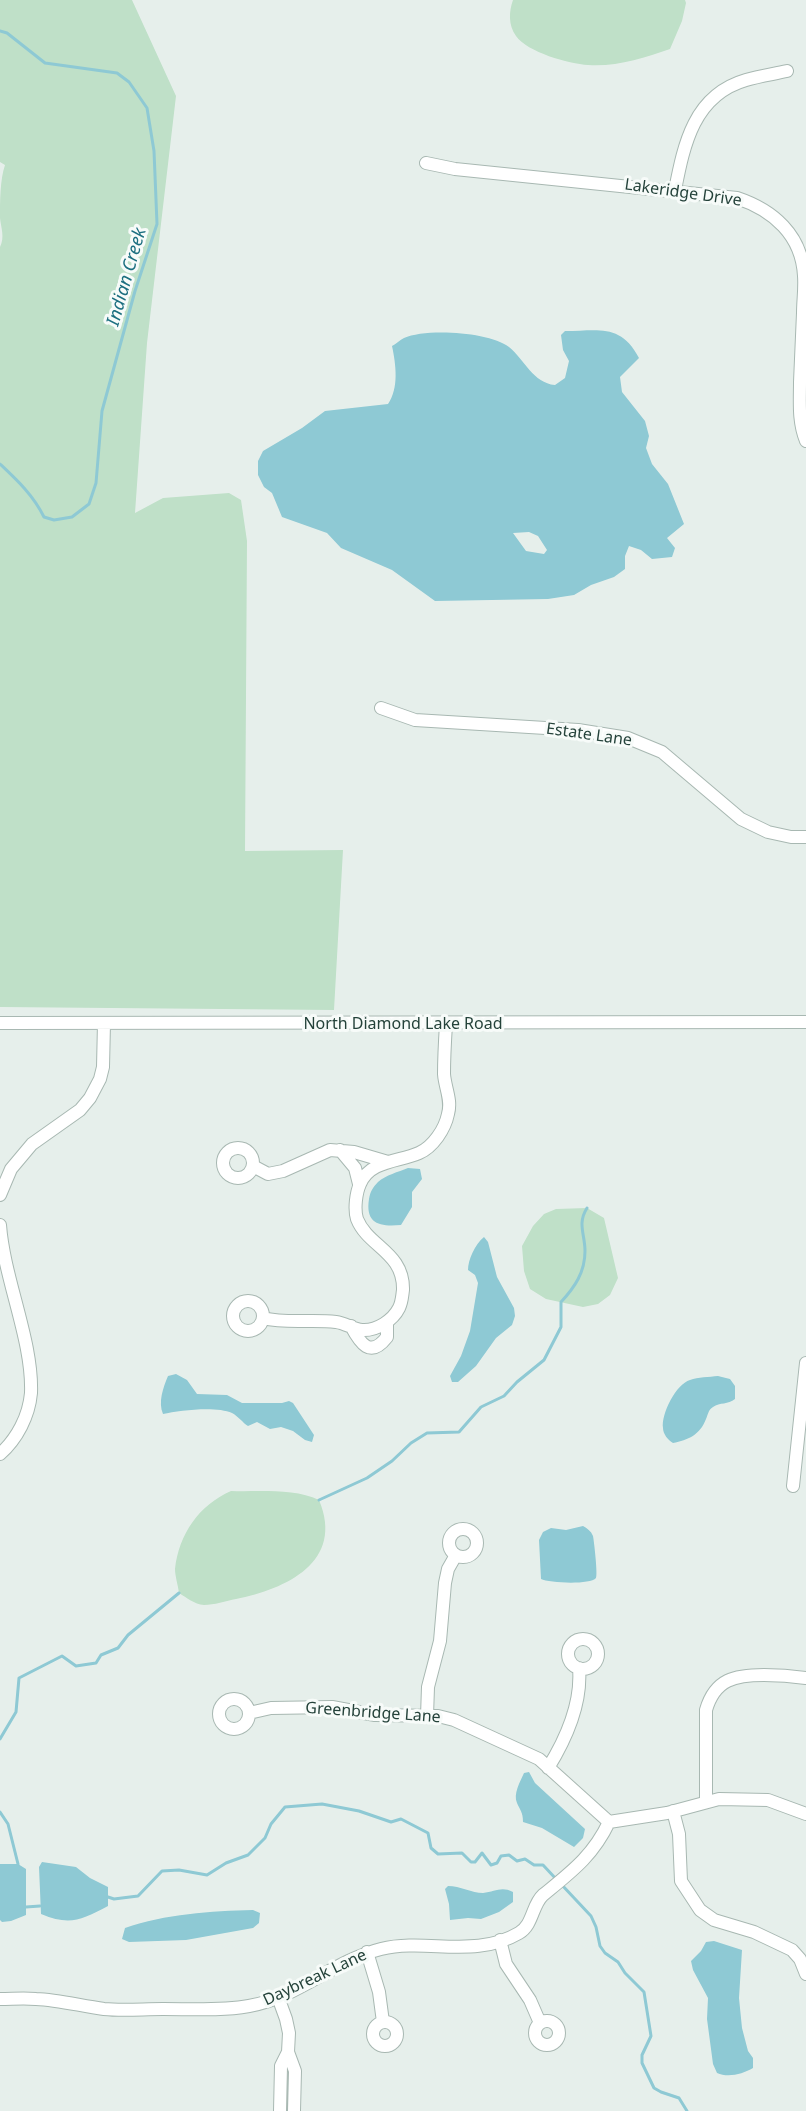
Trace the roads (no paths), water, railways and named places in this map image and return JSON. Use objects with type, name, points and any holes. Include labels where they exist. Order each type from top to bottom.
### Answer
[{"type":"street","points":[[675,190],[688,134],[707,104],[722,92],[744,80],[787,71]]},
{"type":"street","name":"Lakeridge Drive","points":[[426,163],[455,169],[737,198],[770,213],[787,229],[794,240],[804,275],[799,418],[806,441]]},
{"type":"street","name":"Estate Lane","points":[[381,708],[415,720],[578,730],[628,738],[662,752],[741,819],[768,832],[791,837],[806,837]]},
{"type":"street","name":"North Diamond Lake Road","points":[[0,1023],[806,1023]]},
{"type":"street","points":[[0,1195],[0,1190],[11,1169],[32,1144],[80,1110],[90,1098],[100,1079],[103,1067],[104,1023]]},
{"type":"street","points":[[263,1318],[276,1321],[336,1322],[363,1330],[387,1323],[396,1314],[402,1302],[402,1274],[395,1263],[362,1228],[357,1218],[356,1206],[360,1184],[365,1176],[388,1162],[421,1153],[434,1142],[448,1117],[450,1106],[444,1077],[446,1024]]},
{"type":"street","points":[[253,1166],[268,1174],[283,1171],[330,1150],[354,1152],[388,1162]]},
{"type":"street","points":[[340,1150],[356,1168],[360,1184]]},
{"type":"street","points":[[0,1225],[28,1363],[31,1392],[29,1407],[19,1431],[0,1454]]},
{"type":"street","points":[[351,1326],[358,1341],[372,1348],[380,1346],[387,1337],[387,1323]]},
{"type":"street","points":[[793,1485],[806,1364]]},
{"type":"street","points":[[427,1716],[428,1687],[440,1641],[445,1582],[448,1569],[456,1555]]},
{"type":"street","points":[[548,1768],[561,1746],[572,1719],[580,1682],[579,1668]]},
{"type":"street","points":[[706,1801],[706,1710],[709,1698],[723,1683],[743,1675],[790,1675],[806,1678]]},
{"type":"street","name":"Greenbridge Lane","points":[[249,1713],[271,1708],[332,1707],[375,1715],[427,1716],[454,1720],[539,1760],[609,1822]]},
{"type":"street","points":[[609,1822],[673,1811],[719,1799],[768,1800],[806,1814]]},
{"type":"street","points":[[673,1811],[679,1834],[681,1881],[700,1910],[714,1920],[754,1932],[792,1950],[800,1959],[806,1974]]},
{"type":"street","name":"Daybreak Lane","points":[[0,1999],[38,1999],[107,2009],[218,2009],[249,2006],[278,1997],[345,1961],[367,1952],[393,1946],[450,1948],[479,1946],[500,1940],[520,1932],[528,1925],[540,1898],[591,1854],[601,1840],[609,1822]]},
{"type":"street","points":[[500,1940],[506,1964],[530,2000],[540,2023]]},
{"type":"street","points":[[367,1952],[379,1992],[383,2022]]},
{"type":"street","points":[[278,1997],[286,2019],[289,2033],[288,2052],[295,2071],[294,2111]]},
{"type":"street","points":[[280,2111],[281,2066],[288,2052]]},
{"type":"water","points":[[565,331],[608,331],[624,339],[639,358],[620,377],[622,392],[645,421],[649,436],[646,448],[652,464],[668,484],[684,524],[667,538],[675,548],[672,557],[652,559],[641,550],[629,546],[625,556],[625,569],[614,577],[591,585],[574,595],[548,599],[435,601],[392,570],[341,548],[327,533],[282,517],[272,493],[264,487],[258,475],[258,461],[263,451],[302,428],[325,411],[388,404],[395,384],[392,346],[404,338],[442,332],[488,338],[509,347],[535,376],[555,385],[565,378],[569,361],[563,350],[561,335]],"holes":[[[529,532],[538,536],[547,550],[544,554],[526,551],[513,533]]]},
{"type":"water","points":[[408,1168],[420,1169],[422,1179],[412,1192],[412,1207],[401,1225],[376,1222],[369,1214],[368,1207],[372,1190],[385,1177]]},
{"type":"water","points":[[484,1237],[488,1242],[497,1277],[514,1308],[515,1316],[512,1325],[496,1338],[476,1366],[458,1382],[452,1382],[450,1376],[461,1356],[470,1331],[478,1283],[475,1275],[468,1270],[469,1262],[475,1248]]},
{"type":"water","points":[[176,1374],[187,1380],[197,1394],[227,1395],[242,1403],[289,1401],[293,1403],[314,1435],[312,1442],[281,1427],[270,1429],[257,1422],[248,1426],[234,1414],[225,1411],[198,1409],[163,1414],[161,1400],[164,1385],[168,1376]]},
{"type":"water","points":[[718,1376],[730,1379],[735,1386],[735,1399],[711,1408],[703,1425],[693,1436],[678,1442],[671,1442],[664,1432],[663,1422],[675,1393],[690,1380]]},
{"type":"water","points":[[583,1526],[593,1536],[596,1578],[586,1582],[569,1583],[541,1579],[539,1540],[543,1532],[551,1528],[566,1530]]},
{"type":"water","points":[[529,1772],[535,1783],[585,1829],[583,1838],[574,1847],[542,1828],[523,1822],[516,1796],[524,1773]]},
{"type":"water","points":[[42,1862],[76,1867],[90,1878],[108,1887],[108,1906],[75,1920],[60,1920],[41,1914],[39,1867]]},
{"type":"water","points":[[0,1864],[18,1864],[26,1869],[26,1915],[11,1921],[2,1922],[0,1920]]},
{"type":"water","points":[[448,1886],[483,1893],[501,1889],[509,1890],[513,1892],[513,1902],[499,1912],[481,1919],[450,1920],[445,1889]]},
{"type":"water","points":[[253,1910],[260,1913],[259,1923],[253,1928],[186,1940],[129,1942],[122,1939],[125,1928],[156,1919],[205,1912]]},
{"type":"water","points":[[714,1941],[742,1950],[739,1998],[742,2028],[748,2051],[753,2058],[753,2068],[735,2075],[717,2073],[713,2064],[707,2019],[708,1998],[693,1970],[691,1961],[706,1942]]},
{"type":"waterway","name":"Indian Creek","points":[[0,31],[7,33],[45,63],[117,73],[129,82],[147,108],[154,151],[157,224],[135,291],[102,411],[96,483],[89,504],[72,517],[54,520],[44,517],[30,495],[0,464]]},
{"type":"waterway","points":[[319,1500],[367,1478],[427,1433],[459,1432],[481,1407],[504,1396],[544,1360],[561,1327],[561,1302],[575,1285],[585,1259],[582,1219],[587,1208]]},
{"type":"waterway","points":[[0,1739],[16,1712],[19,1678],[62,1656],[76,1666],[96,1663],[101,1655],[118,1648],[128,1635],[179,1593]]},
{"type":"waterway","points":[[108,1897],[114,1899],[138,1896],[162,1871],[179,1870],[207,1875],[226,1863],[248,1855],[265,1838],[271,1824],[285,1807],[322,1804],[359,1811],[391,1822],[401,1819],[428,1833],[431,1848],[438,1854],[462,1853],[471,1862],[475,1862],[482,1853],[491,1865],[497,1863],[501,1856],[509,1855],[517,1861],[525,1859],[534,1865],[543,1865],[557,1880]]},
{"type":"waterway","points":[[0,1812],[8,1824],[18,1864]]},
{"type":"waterway","points":[[561,1884],[591,1916],[600,1946],[605,1953],[618,1962],[625,1973],[644,1992],[651,2036],[642,2055],[642,2063],[654,2088],[679,2098],[687,2111]]},
{"type":"waterway","points":[[26,1907],[40,1906]]}]
